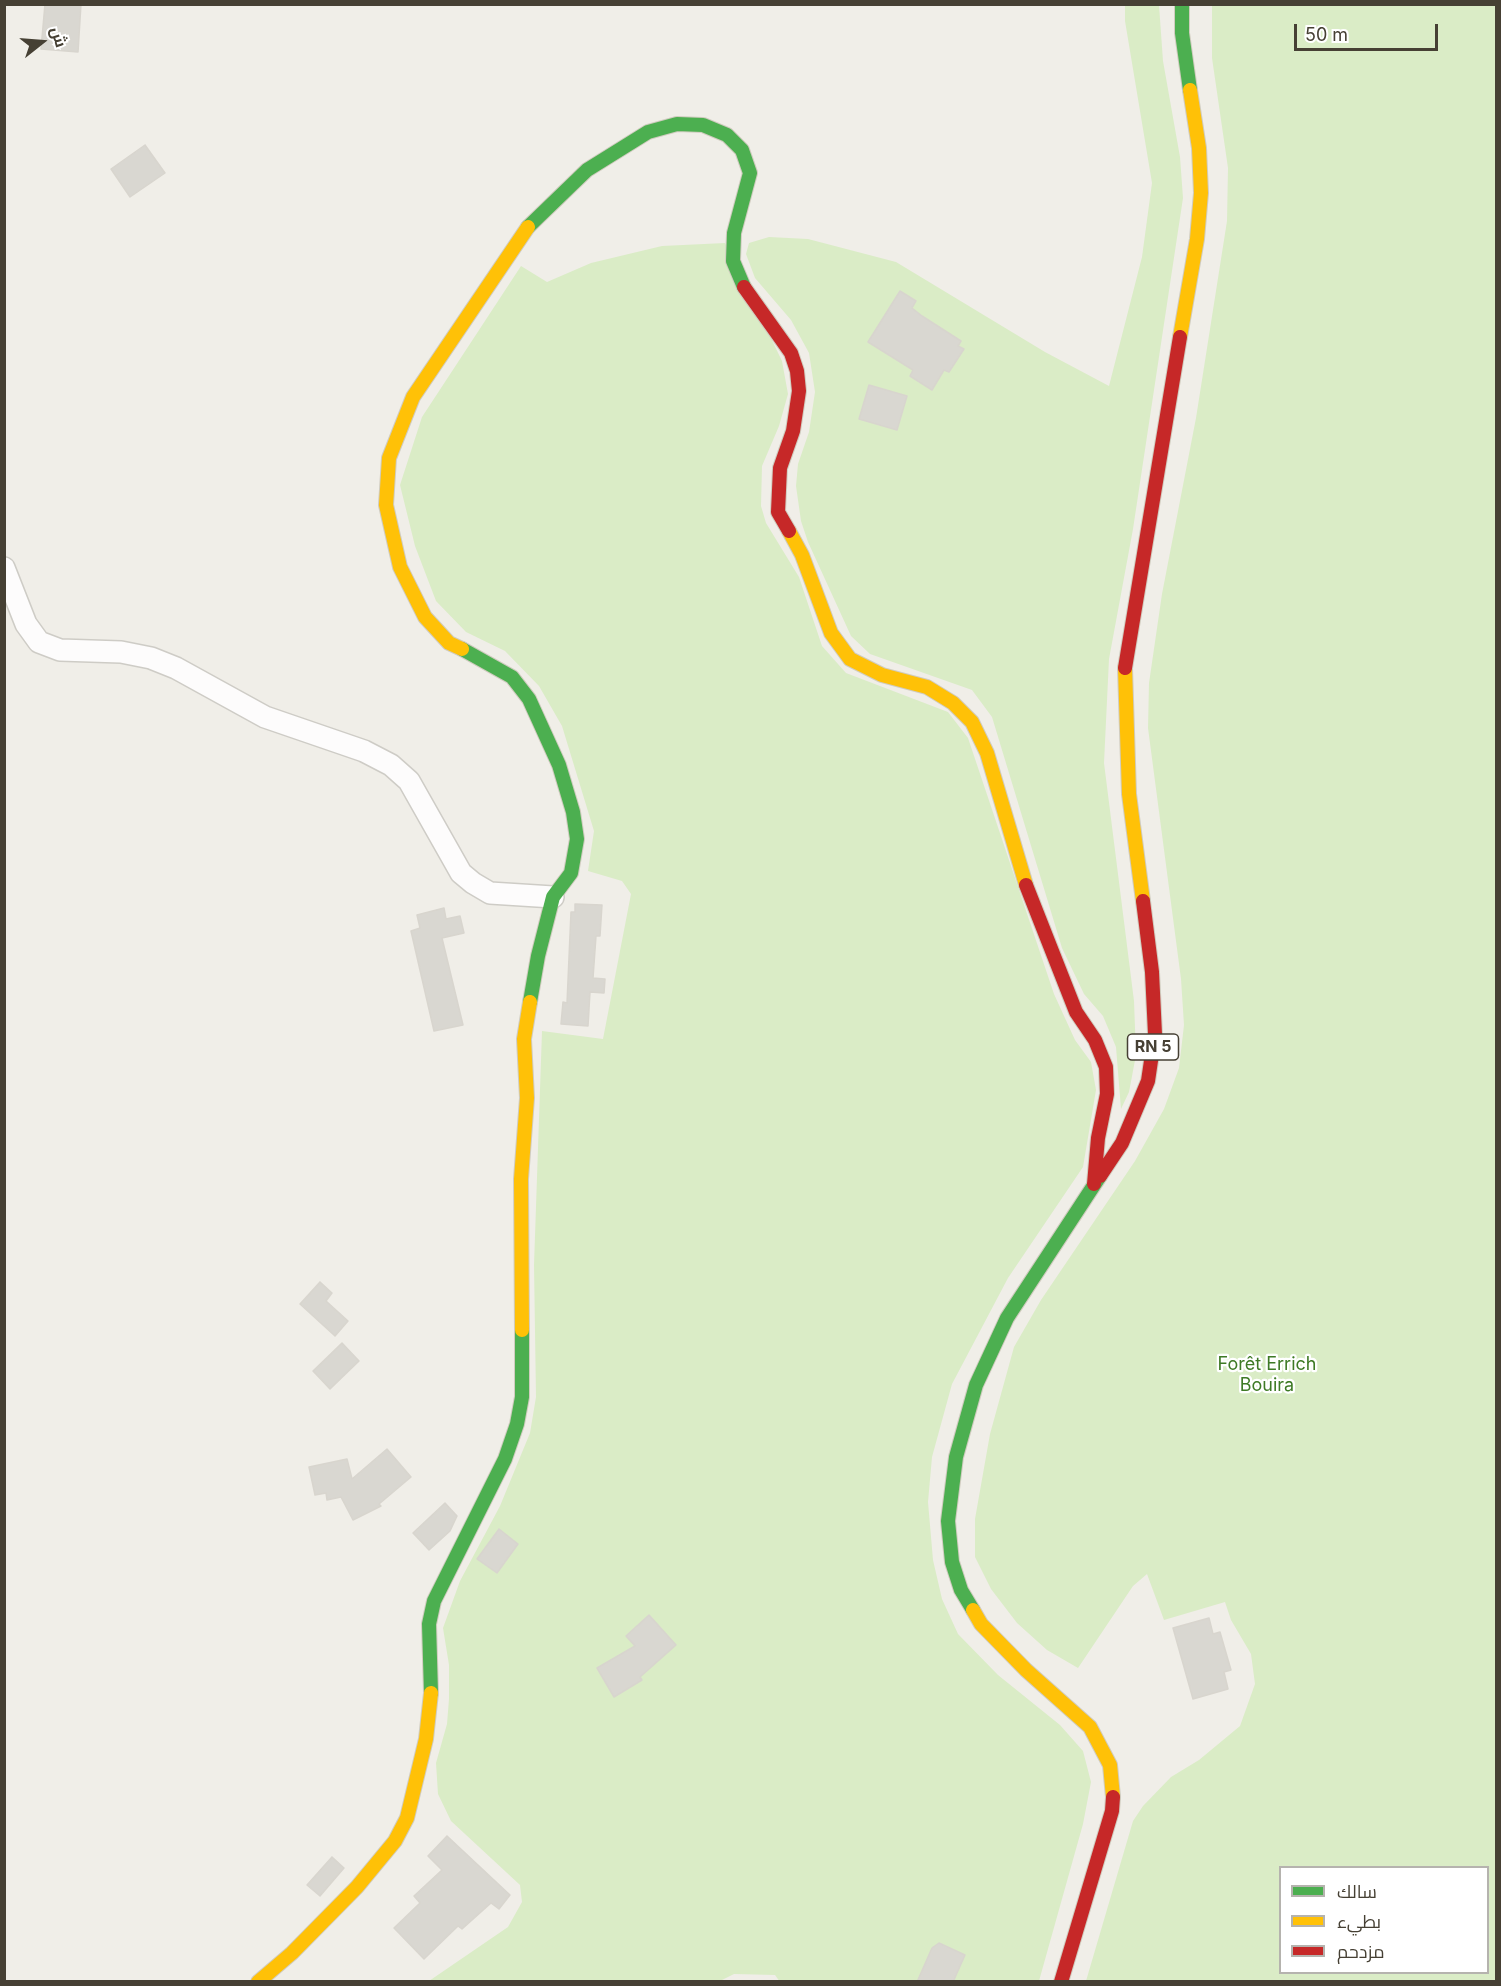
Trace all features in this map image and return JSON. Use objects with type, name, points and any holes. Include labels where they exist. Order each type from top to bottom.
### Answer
[{"type":"street","name":"RN 5","points":[[1061,1982],[1112,1811],[1113,1785],[1110,1765],[1090,1727],[1026,1670],[981,1623],[961,1590],[952,1562],[948,1521],[956,1457],[976,1385],[1007,1318],[1122,1143],[1148,1081],[1155,1034],[1152,972],[1128,794],[1124,673],[1198,227],[1201,193],[1198,148],[1182,33],[1182,4]]},
{"type":"street","points":[[258,1982],[292,1953],[357,1887],[394,1841],[407,1818],[426,1739],[431,1697],[429,1624],[434,1601],[505,1459],[517,1424],[522,1397],[521,1179],[527,1098],[524,1039],[538,956],[553,897],[571,873],[577,839],[573,812],[559,765],[529,699],[512,677],[483,659],[449,643],[425,617],[400,567],[386,505],[389,458],[413,398],[522,233],[587,170],[648,132],[677,124],[704,125],[727,135],[742,150],[750,173],[734,233],[733,261],[747,294],[772,324],[791,353],[797,371],[797,401],[793,431],[780,468],[778,512],[802,555],[831,633],[850,660],[882,675],[927,687],[953,703],[972,722],[987,753],[1026,886],[1053,958],[1076,1012],[1095,1040],[1106,1067],[1107,1094],[1098,1138],[1094,1184]]},
{"type":"street","points":[[4,568],[26,624],[39,642],[60,650],[121,652],[151,658],[176,668],[265,717],[364,751],[391,765],[409,781],[461,873],[473,883],[490,892],[553,897]]},
{"type":"green space","name":"Forêt Errich Bouira","points":[[1212,4],[1496,5],[1496,1981],[1086,1981],[1133,1821],[1143,1806],[1171,1777],[1199,1760],[1240,1726],[1255,1684],[1251,1654],[1231,1620],[1225,1602],[1164,1620],[1147,1574],[1133,1586],[1078,1668],[1047,1650],[1017,1623],[991,1589],[975,1557],[975,1519],[990,1434],[1014,1347],[1041,1300],[1135,1161],[1164,1109],[1179,1068],[1184,1025],[1181,979],[1148,728],[1149,683],[1162,594],[1196,418],[1227,221],[1228,168],[1212,58]]},
{"type":"green space","points":[[1125,5],[1159,5],[1163,61],[1180,157],[1183,198],[1133,529],[1109,659],[1104,763],[1134,1001],[1136,1055],[1129,1092],[1121,1109],[1116,1047],[1103,1016],[1084,994],[1062,948],[992,717],[972,690],[870,654],[851,636],[808,542],[801,521],[796,486],[798,464],[809,432],[815,392],[809,353],[791,320],[755,278],[746,254],[749,243],[769,237],[808,239],[896,262],[1045,352],[1109,386],[1142,257],[1152,183],[1125,21]]},
{"type":"green space","points":[[725,243],[782,361],[788,394],[779,426],[762,466],[761,506],[766,523],[799,577],[822,646],[846,673],[948,712],[968,738],[1054,994],[1075,1040],[1091,1062],[1096,1090],[1083,1167],[1008,1278],[952,1384],[932,1457],[928,1502],[933,1560],[942,1599],[958,1634],[998,1675],[1060,1725],[1083,1751],[1091,1782],[1083,1824],[1039,1981],[780,1982],[775,1975],[734,1974],[718,1982],[429,1981],[508,1927],[522,1902],[520,1885],[451,1821],[438,1794],[436,1763],[447,1724],[449,1699],[449,1665],[443,1628],[460,1581],[500,1506],[530,1433],[536,1397],[534,1265],[542,1031],[603,1039],[631,894],[622,881],[588,871],[594,831],[562,726],[539,686],[505,651],[466,632],[436,601],[415,546],[400,485],[422,417],[521,266],[547,282],[591,263],[662,246]]},
{"type":"building","points":[[45,4],[81,4],[78,52],[41,49]]},
{"type":"building","points":[[145,145],[165,173],[130,197],[111,169]]},
{"type":"building","points":[[900,291],[916,301],[912,308],[961,341],[958,346],[964,349],[949,372],[944,370],[932,390],[910,376],[913,370],[868,342]]},
{"type":"building","points":[[869,385],[907,396],[897,430],[859,419]]},
{"type":"building","points":[[575,904],[602,905],[600,936],[596,936],[593,978],[605,979],[604,993],[590,992],[588,1026],[561,1024],[563,1002],[567,1003],[571,912],[575,912]]},
{"type":"building","points":[[444,908],[446,919],[460,916],[464,933],[442,938],[463,1025],[434,1031],[411,931],[420,928],[417,915]]},
{"type":"building","points":[[320,1282],[332,1293],[326,1301],[348,1321],[335,1336],[300,1304]]},
{"type":"building","points":[[342,1343],[359,1361],[330,1389],[313,1371]]},
{"type":"building","points":[[387,1449],[411,1477],[379,1504],[381,1506],[353,1520],[341,1497],[327,1500],[326,1493],[315,1495],[309,1467],[347,1459],[352,1479]]},
{"type":"building","points":[[445,1503],[457,1516],[450,1531],[429,1550],[413,1533]]},
{"type":"building","points":[[499,1529],[518,1544],[497,1573],[477,1559]]},
{"type":"building","points":[[649,1615],[676,1645],[640,1677],[642,1680],[614,1697],[597,1668],[635,1646],[626,1636]]},
{"type":"building","points":[[1209,1618],[1213,1634],[1220,1632],[1231,1670],[1224,1672],[1228,1689],[1193,1699],[1173,1628]]},
{"type":"building","points":[[447,1836],[510,1895],[499,1909],[491,1903],[462,1929],[458,1926],[424,1959],[394,1928],[420,1903],[414,1896],[442,1870],[428,1856]]},
{"type":"building","points":[[332,1857],[344,1868],[320,1896],[307,1885]]},
{"type":"building","points":[[939,1943],[965,1955],[953,1982],[917,1982],[932,1948]]},
{"type":"traffic: fast","points":[[1182,4],[1182,33],[1190,90]]},
{"type":"traffic: fast","points":[[528,227],[587,170],[648,132],[677,124],[703,125],[727,135],[742,150],[750,173],[734,233],[733,261],[744,287]]},
{"type":"traffic: fast","points":[[462,649],[512,677],[529,699],[559,765],[573,812],[577,839],[571,873],[553,897],[538,956],[530,1002]]},
{"type":"traffic: fast","points":[[973,1610],[961,1590],[952,1562],[948,1521],[956,1457],[976,1385],[1007,1318],[1100,1176]]},
{"type":"traffic: fast","points":[[431,1693],[429,1624],[434,1601],[505,1459],[517,1424],[522,1397],[522,1330]]},
{"type":"traffic: slow","points":[[1180,337],[1197,239],[1201,193],[1199,148],[1190,90]]},
{"type":"traffic: slow","points":[[462,649],[449,643],[425,617],[400,567],[386,505],[389,458],[413,397],[528,227]]},
{"type":"traffic: slow","points":[[789,531],[802,555],[831,633],[850,659],[882,675],[927,687],[953,703],[972,722],[987,753],[1026,885]]},
{"type":"traffic: slow","points":[[1125,668],[1129,794],[1143,901]]},
{"type":"traffic: slow","points":[[522,1330],[521,1179],[527,1098],[524,1039],[530,1002]]},
{"type":"traffic: slow","points":[[973,1610],[981,1624],[1026,1670],[1090,1727],[1110,1765],[1113,1797]]},
{"type":"traffic: slow","points":[[258,1982],[292,1953],[357,1887],[395,1841],[407,1818],[426,1739],[431,1693]]},
{"type":"traffic: jam","points":[[744,287],[791,353],[797,371],[799,391],[793,431],[780,468],[778,512],[789,531]]},
{"type":"traffic: jam","points":[[1125,668],[1180,337]]},
{"type":"traffic: jam","points":[[1026,885],[1076,1012],[1095,1040],[1106,1067],[1107,1094],[1098,1138],[1094,1184]]},
{"type":"traffic: jam","points":[[1100,1176],[1122,1143],[1148,1081],[1155,1034],[1152,972],[1143,901]]},
{"type":"traffic: jam","points":[[1061,1982],[1112,1811],[1113,1797]]}]
